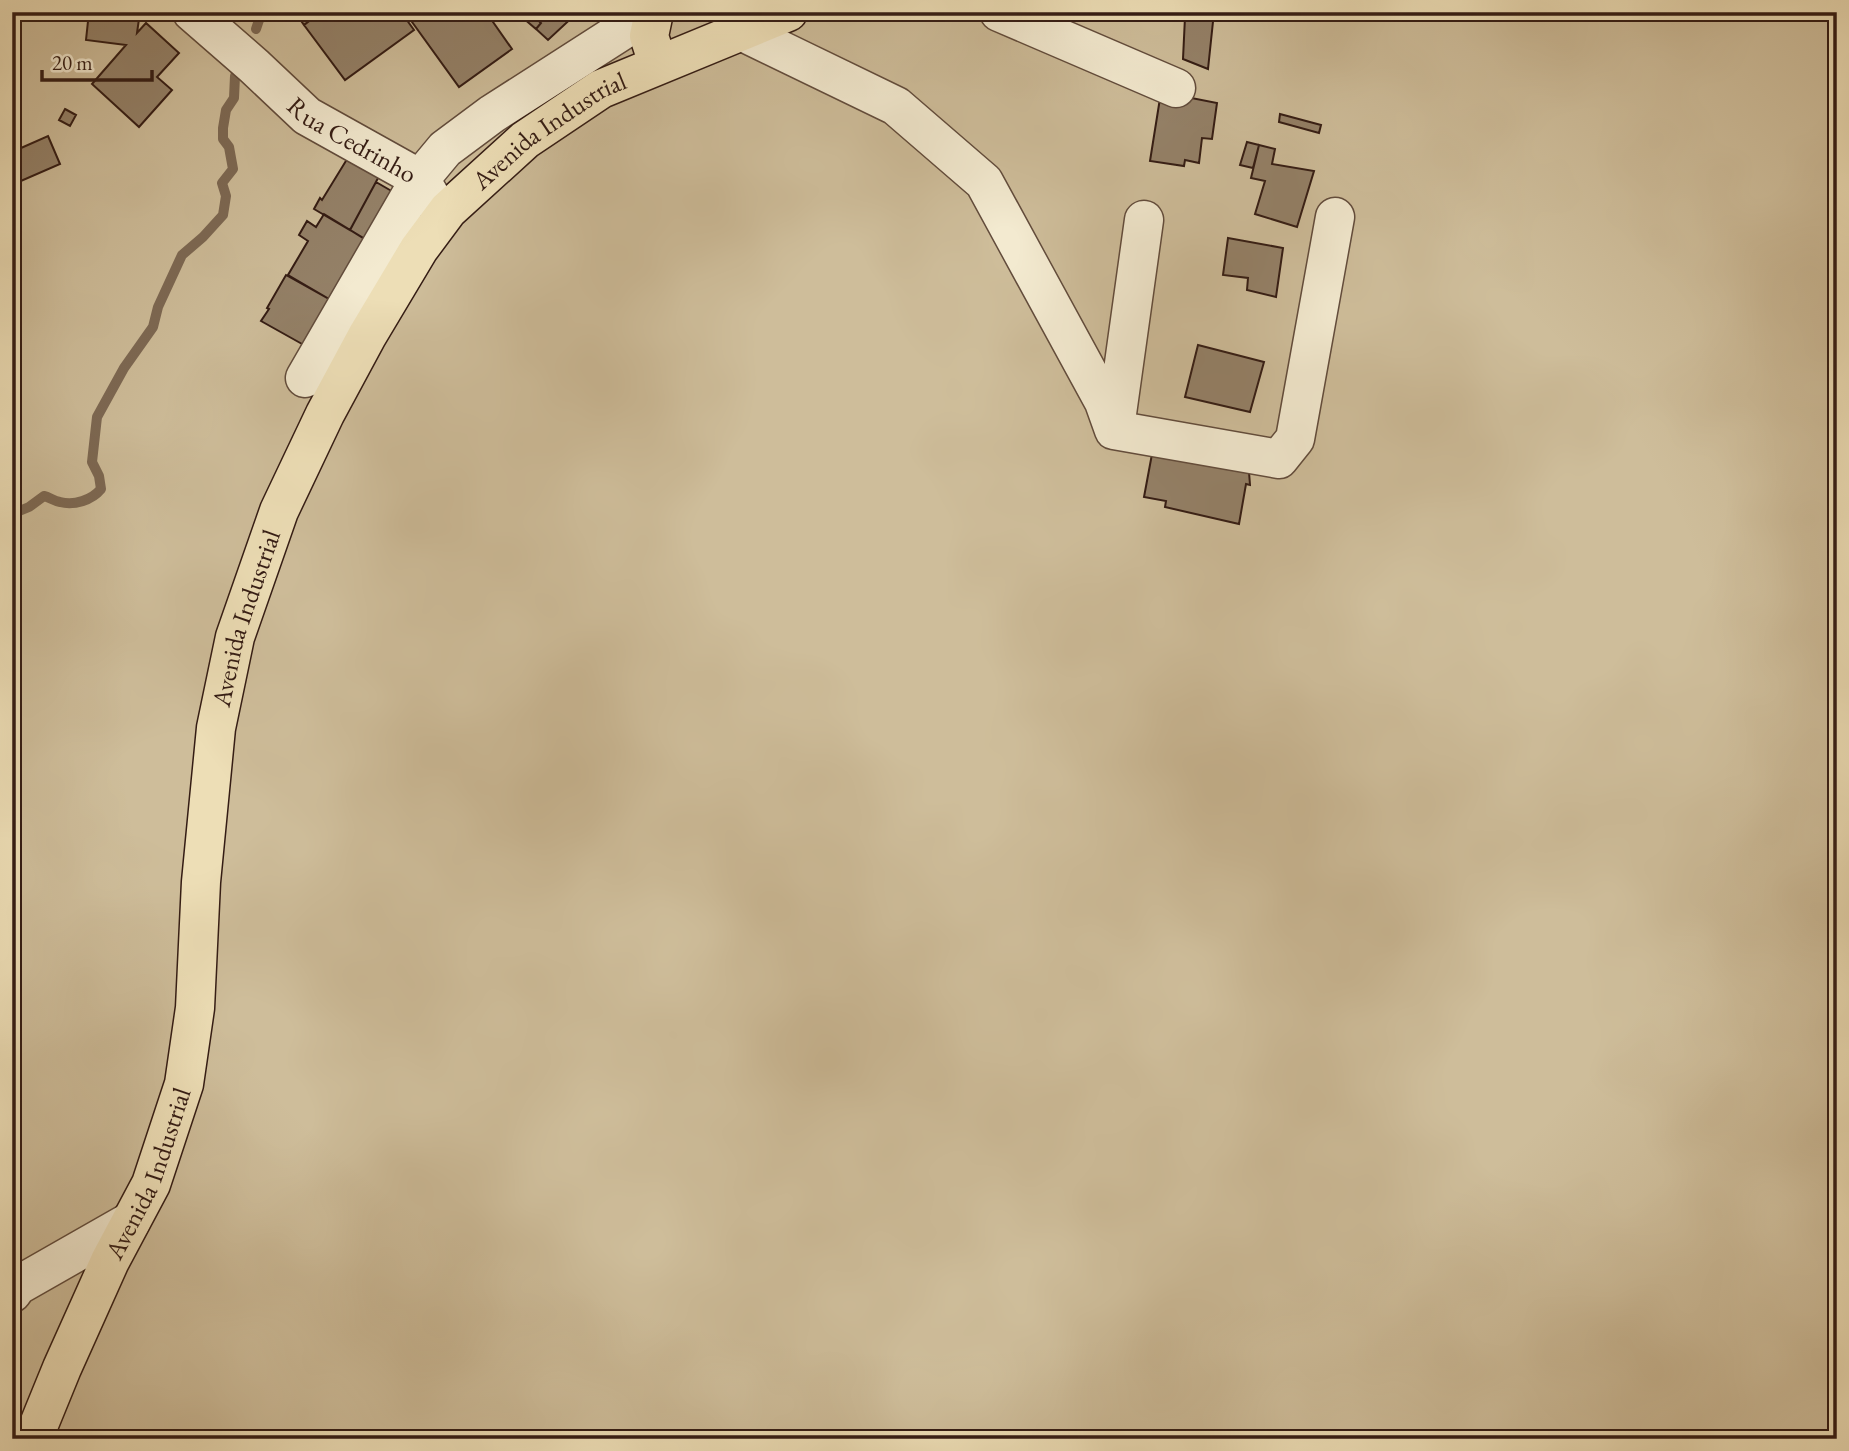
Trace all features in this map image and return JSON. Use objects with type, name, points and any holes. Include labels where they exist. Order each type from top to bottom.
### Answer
[{"type":"main road","points":[[652,12],[649,36],[658,64]]},
{"type":"main road","name":"Avenida Industrial","points":[[33,1439],[104,1273],[151,1184],[184,1084],[195,1008],[201,882],[216,728],[234,638],[279,511],[325,414],[367,336],[419,249],[448,210],[525,140],[601,89],[788,12]]},
{"type":"street","name":"Rua Cedrinho","points":[[192,12],[307,116],[419,179],[443,218]]},
{"type":"street","name":"Avenida Industrial","points":[[305,378],[419,179],[445,149],[492,114],[652,12]]},
{"type":"street","points":[[999,12],[1176,88]]},
{"type":"street","points":[[743,32],[896,106],[984,182],[1104,402],[1114,430]]},
{"type":"street","points":[[1114,430],[1279,459],[1295,439],[1335,217]]},
{"type":"street","points":[[1114,430],[1144,220]]},
{"type":"street","points":[[12,1293],[17,1286],[131,1221]]},
{"type":"shaded area","points":[[12,12],[1837,12],[1837,1439],[12,1439]]},
{"type":"building","points":[[89,12],[140,12],[137,33],[146,23],[179,53],[157,77],[172,90],[139,127],[92,84],[126,45],[86,40]]},
{"type":"building","points":[[295,12],[321,12],[304,25]]},
{"type":"building","points":[[321,12],[401,12],[414,30],[345,80],[304,25]]},
{"type":"building","points":[[411,12],[486,12],[512,49],[459,87],[407,15]]},
{"type":"building","points":[[529,12],[578,12],[548,40],[536,29],[541,23]]},
{"type":"building","points":[[529,12],[541,23],[536,29],[523,18]]},
{"type":"building","points":[[1164,12],[1211,12],[1212,14],[1165,17]]},
{"type":"building","points":[[1214,12],[1208,69],[1183,59],[1185,17]]},
{"type":"building","points":[[1161,92],[1217,103],[1212,139],[1202,138],[1199,163],[1185,160],[1184,166],[1150,161]]},
{"type":"building","points":[[65,109],[76,115],[70,126],[59,120]]},
{"type":"building","points":[[1280,114],[1321,125],[1319,133],[1279,122]]},
{"type":"building","points":[[48,136],[60,164],[14,184],[12,152]]},
{"type":"building","points":[[1247,142],[1259,145],[1253,168],[1240,165]]},
{"type":"building","points":[[1259,145],[1275,149],[1272,164],[1314,171],[1297,227],[1255,214],[1265,181],[1251,178]]},
{"type":"building","points":[[352,151],[383,169],[350,230],[314,209]]},
{"type":"building","points":[[376,182],[395,193],[368,241],[350,230]]},
{"type":"building","points":[[324,214],[370,242],[336,303],[288,275],[308,241],[299,235],[307,221],[316,227]]},
{"type":"building","points":[[1228,238],[1283,248],[1276,297],[1247,290],[1248,278],[1223,275]]},
{"type":"building","points":[[286,275],[336,303],[311,349],[261,321]]},
{"type":"building","points":[[1198,345],[1264,362],[1250,412],[1185,397]]},
{"type":"building","points":[[1152,454],[1249,472],[1250,485],[1246,484],[1239,524],[1165,507],[1166,501],[1144,497]]},
{"type":"waterway","points":[[256,29],[266,12]]},
{"type":"waterway","points":[[12,514],[29,507],[44,496],[60,502],[77,503],[101,489],[99,476],[92,462],[97,417],[124,368],[153,327],[158,307],[182,255],[223,215],[226,196],[222,183],[233,169],[229,147],[223,139],[223,128],[226,110],[234,98],[235,76]]}]
